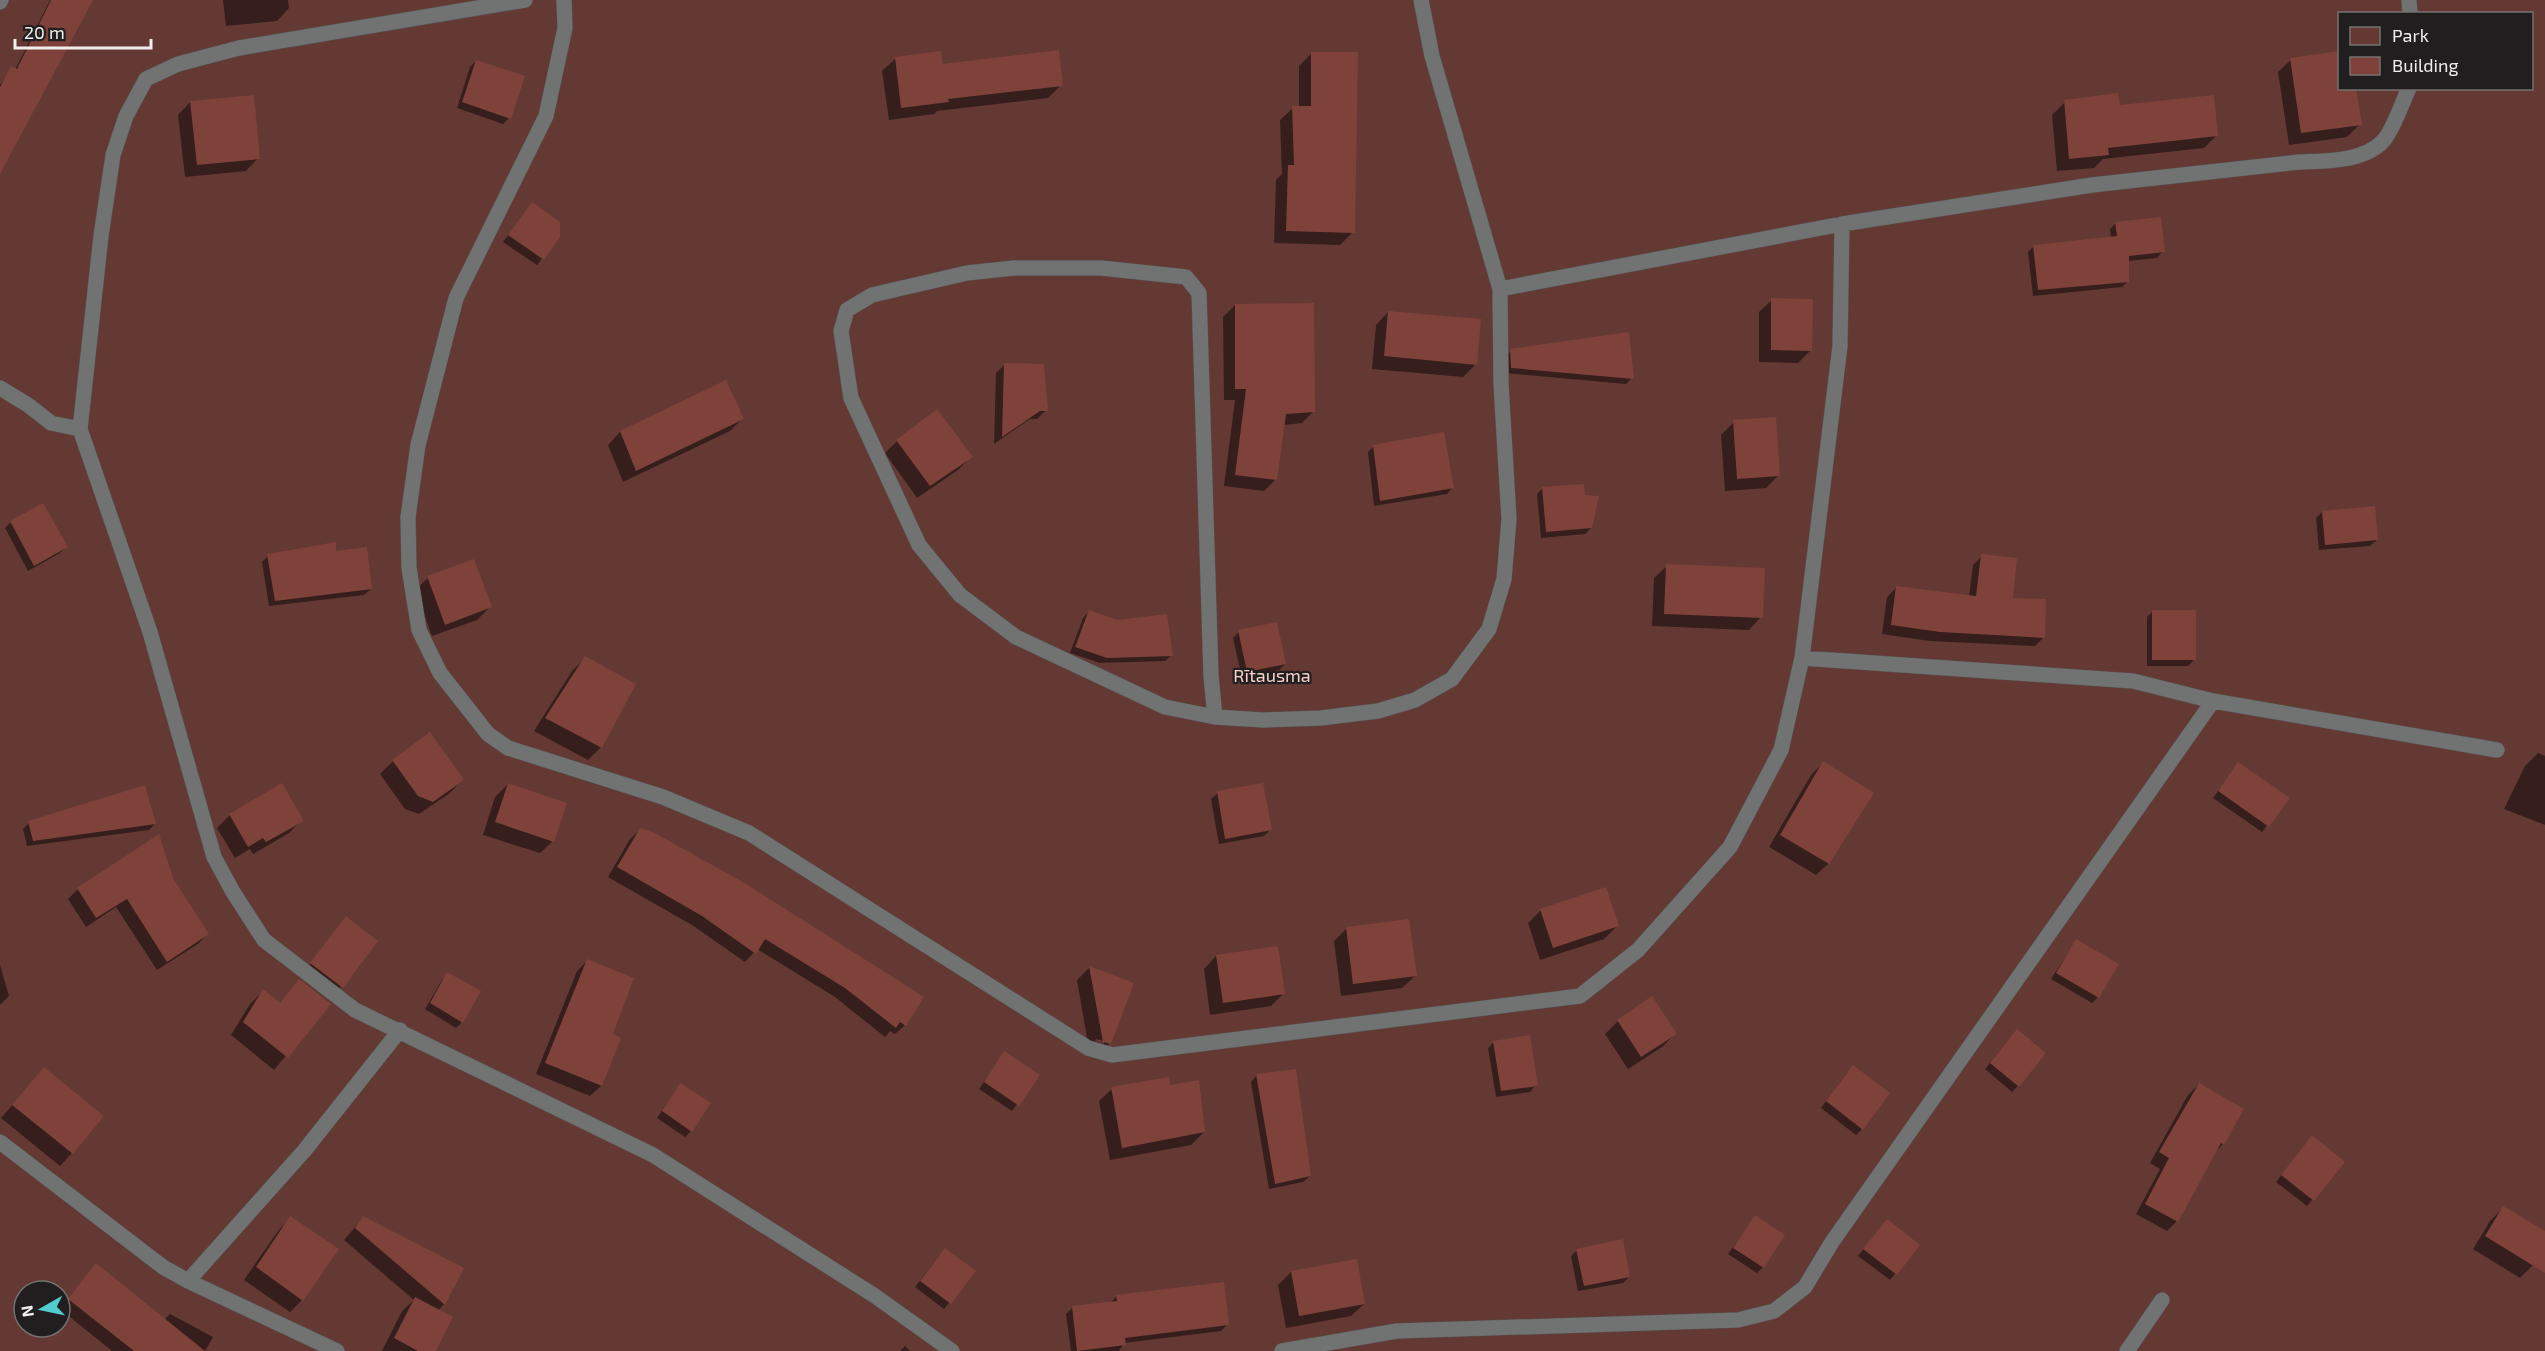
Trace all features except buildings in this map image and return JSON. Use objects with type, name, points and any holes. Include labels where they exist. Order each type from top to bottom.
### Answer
[{"type":"lane","points":[[525,0],[238,48],[178,64],[146,79],[126,116],[113,155],[101,236],[80,429],[150,632],[214,857],[232,892],[264,940],[355,1010],[653,1155],[874,1296],[952,1351]]},
{"type":"lane","points":[[564,0],[565,28],[546,116],[456,297],[418,445],[408,517],[409,568],[419,630],[440,673],[488,734],[508,748],[663,797],[749,833],[1088,1048],[1112,1055],[1580,996],[1638,950],[1730,847],[1781,750],[1802,658],[1840,346],[1842,224]]},
{"type":"lane","points":[[1215,717],[1211,676],[1199,293],[1186,277],[1101,268],[1014,268],[976,272],[872,295],[847,310],[842,331],[851,398],[919,544],[960,595],[1016,637],[1165,707],[1215,717],[1263,720],[1321,717],[1378,711],[1415,700],[1452,679],[1489,629],[1504,579],[1509,519],[1501,384],[1500,289],[1432,56],[1421,0]]},
{"type":"lane","points":[[1500,289],[1842,224],[2092,184],[2326,161],[2366,153],[2384,140],[2408,90]]},
{"type":"lane","points":[[0,388],[28,405],[51,423],[80,429]]},
{"type":"lane","points":[[1802,658],[2133,681],[2213,701],[2497,750]]},
{"type":"lane","points":[[1282,1351],[1397,1331],[1738,1320],[1774,1311],[1805,1287],[1832,1242],[2213,701]]},
{"type":"lane","points":[[188,1281],[304,1151],[400,1030]]},
{"type":"lane","points":[[0,1142],[163,1267],[337,1351]]},
{"type":"lane","points":[[2127,1351],[2162,1300]]},
{"type":"green space","name":"Rītausma","points":[[0,0],[2545,0],[2545,1351],[0,1351]]}]
